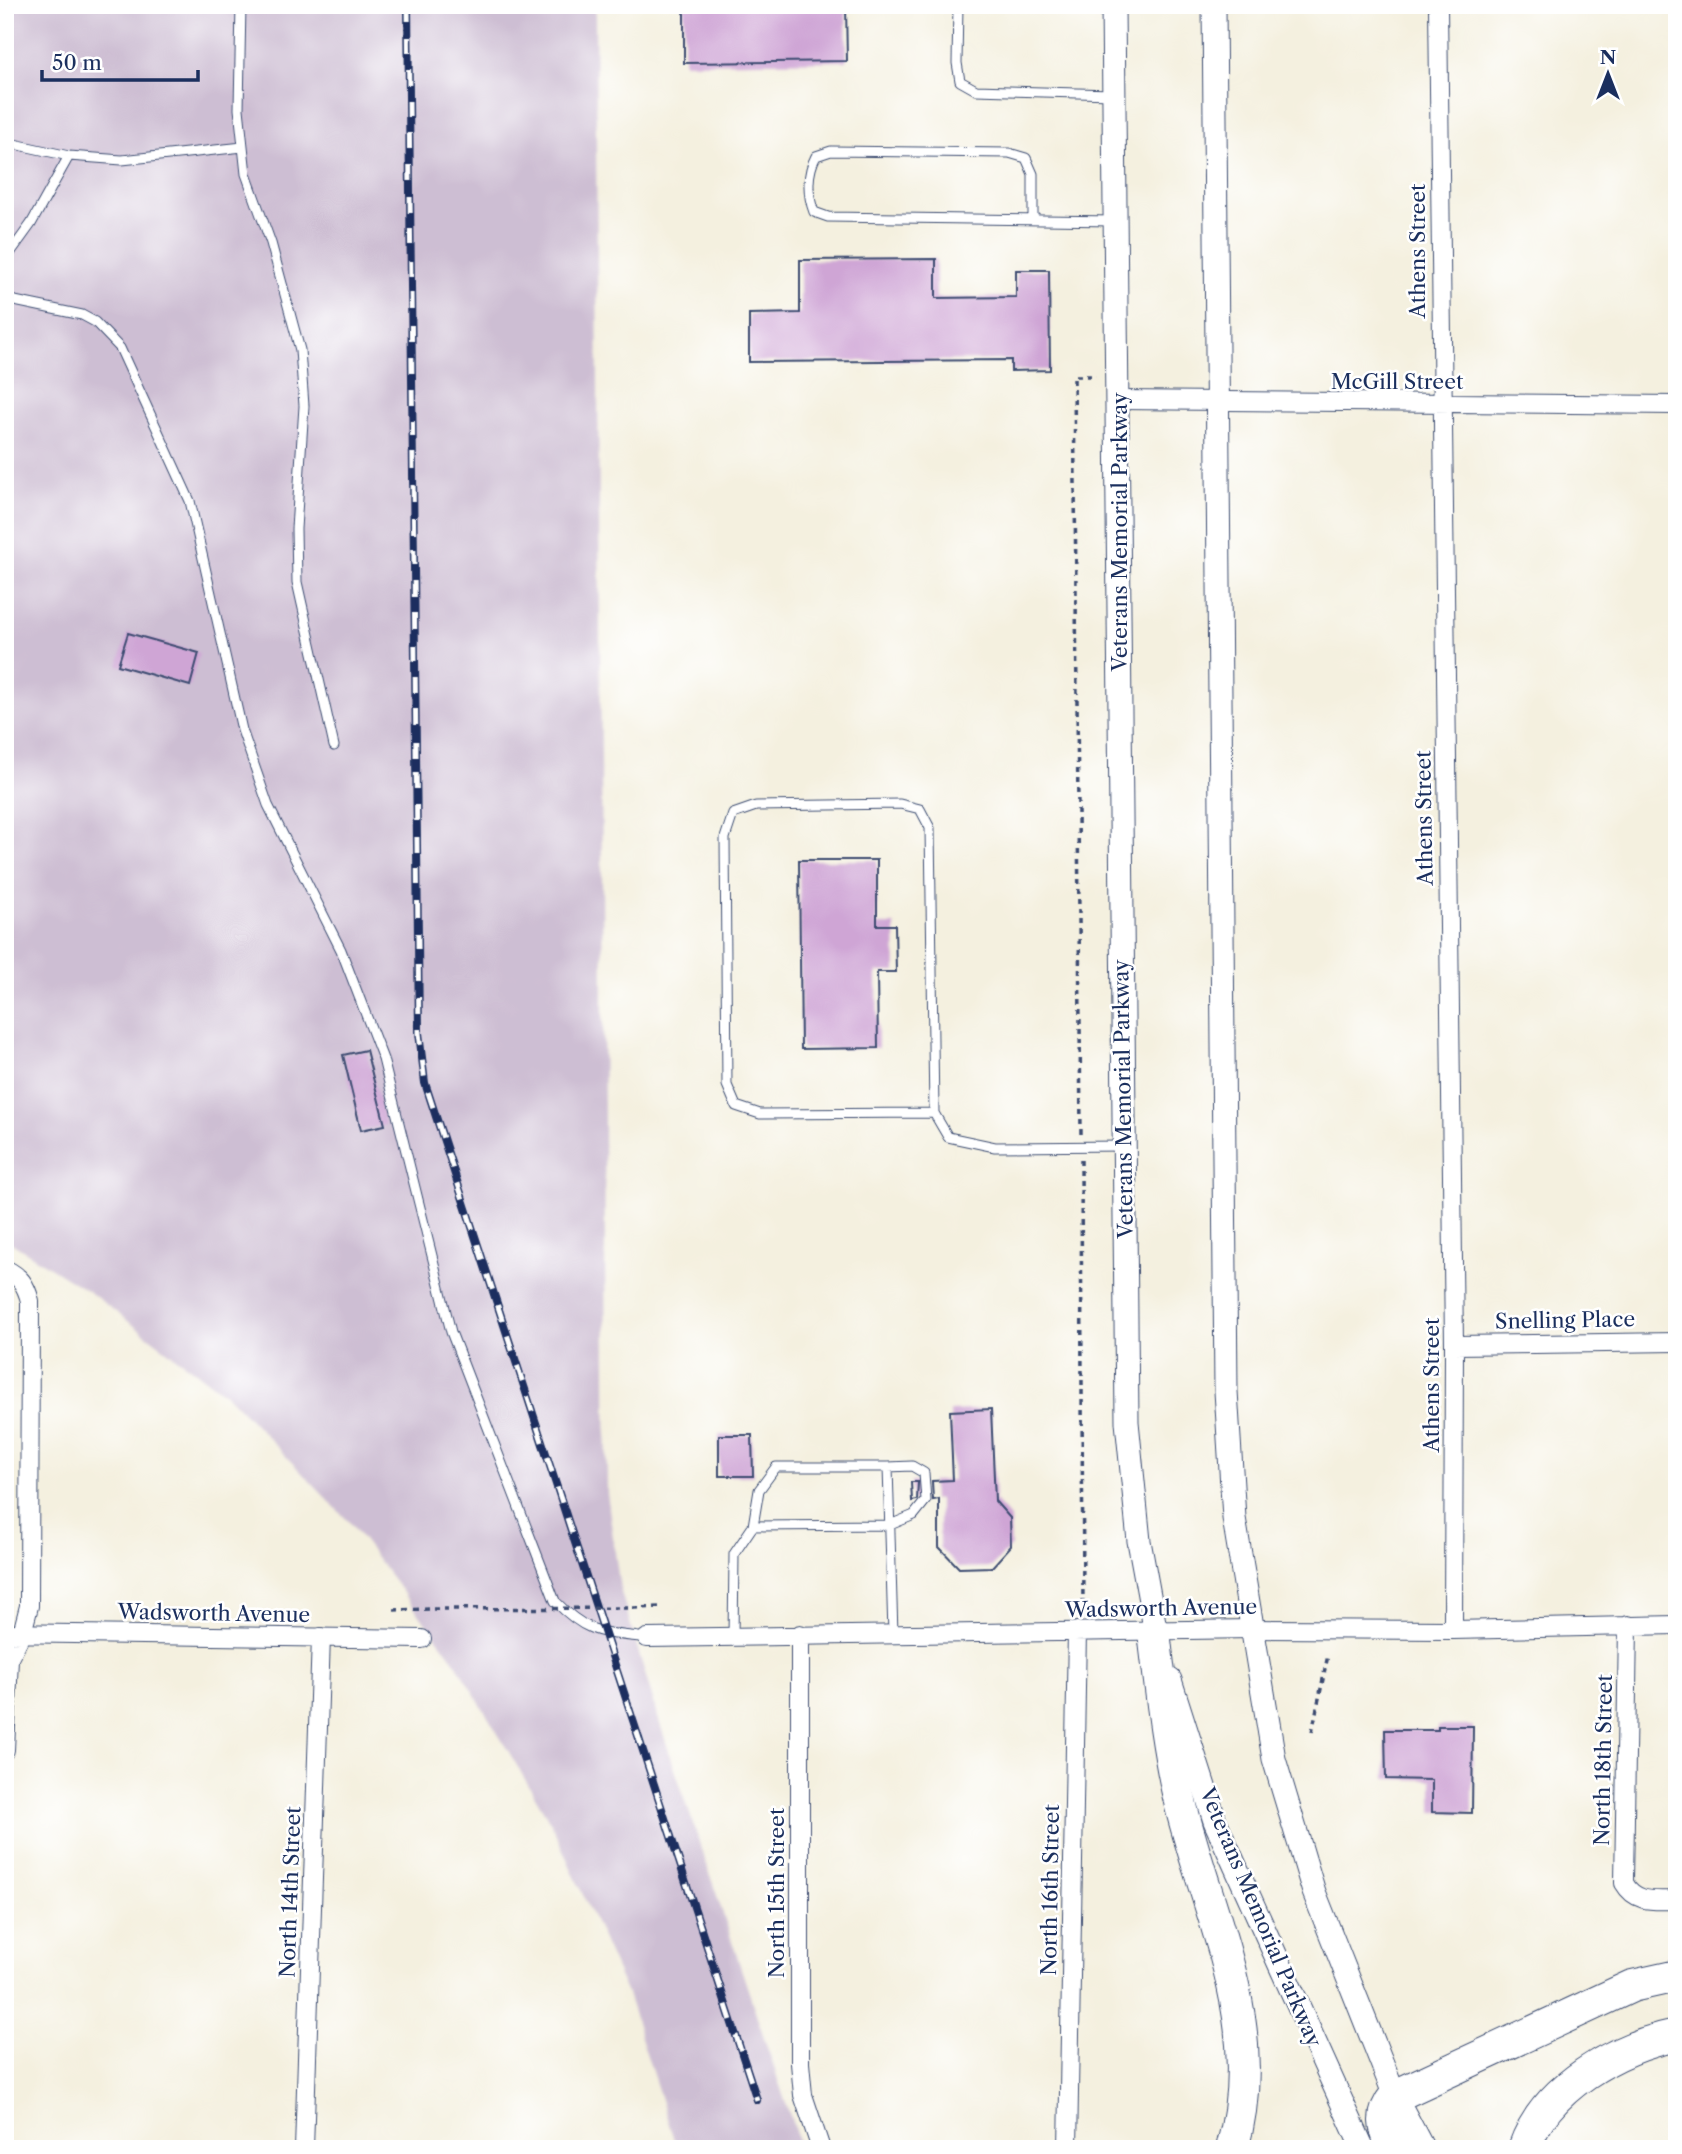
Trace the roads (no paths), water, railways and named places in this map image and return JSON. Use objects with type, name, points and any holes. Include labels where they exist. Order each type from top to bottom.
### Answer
[{"type":"highway","points":[[1154,1632],[1168,1751],[1241,2012],[1242,2078],[1232,2149]]},
{"type":"highway","points":[[1393,2149],[1384,2119],[1385,2108],[1395,2096],[1632,1986],[1677,1976]]},
{"type":"highway","points":[[1524,2149],[1546,2112],[1575,2081],[1609,2057],[1654,2040],[1677,2035]]},
{"type":"street","name":"Veterans Memorial Parkway","points":[[1113,5],[1127,1422],[1139,1541],[1154,1632],[1215,1821],[1363,2149]]},
{"type":"street","points":[[1214,5],[1226,1391],[1234,1518],[1274,1759],[1314,1892],[1395,2096],[1423,2149]]},
{"type":"street","name":"Athens Street","points":[[1438,5],[1454,1345],[1453,1630]]},
{"type":"street","name":"McGill Street","points":[[1118,400],[1217,403],[1677,405]]},
{"type":"street","points":[[5,1751],[9,1658],[14,1633],[29,1606],[30,1301],[27,1288],[11,1272]]},
{"type":"street","name":"Snelling Place","points":[[1454,1345],[1677,1342]]},
{"type":"street","name":"North 18th Street","points":[[1628,1625],[1624,1883],[1631,1895],[1644,1900],[1677,1900]]},
{"type":"street","name":"Wadsworth Avenue","points":[[647,1638],[1252,1629],[1453,1630],[1677,1625]]},
{"type":"street","name":"North 16th Street","points":[[1068,2149],[1077,1631]]},
{"type":"street","name":"Wadsworth Avenue","points":[[14,1633],[422,1639]]},
{"type":"street","name":"North 15th Street","points":[[800,1634],[799,2028],[803,2095],[821,2149]]},
{"type":"street","name":"North 14th Street","points":[[304,2149],[321,1637]]},
{"type":"lane","points":[[241,5],[239,109],[246,174],[271,243],[300,350],[304,405],[296,529],[297,582],[334,746]]},
{"type":"lane","points":[[958,5],[957,63],[960,80],[976,90],[1114,94]]},
{"type":"lane","points":[[5,142],[69,156],[122,160],[243,147]]},
{"type":"lane","points":[[1033,220],[1033,174],[1026,158],[1009,153],[831,151],[816,156],[810,167],[809,199],[814,212],[828,217],[1033,220],[1115,221]]},
{"type":"lane","points":[[5,261],[31,224],[69,156]]},
{"type":"lane","points":[[5,299],[82,315],[95,322],[120,348],[171,465],[190,501],[242,730],[268,805],[341,950],[383,1059],[452,1332],[555,1601],[577,1624],[605,1633],[647,1638]]},
{"type":"lane","points":[[934,1113],[760,1114],[736,1106],[727,1085],[725,838],[733,814],[756,806],[900,804],[920,809],[930,828],[934,1113],[948,1137],[995,1147],[1123,1146]]},
{"type":"lane","points":[[733,1638],[734,1553],[752,1526],[759,1490],[776,1467],[912,1466],[923,1473],[926,1481],[926,1500],[914,1516],[890,1525],[752,1526]]},
{"type":"lane","points":[[888,1467],[892,1634]]},
{"type":"railway","points":[[408,5],[419,1033],[425,1083],[757,2100]]}]
